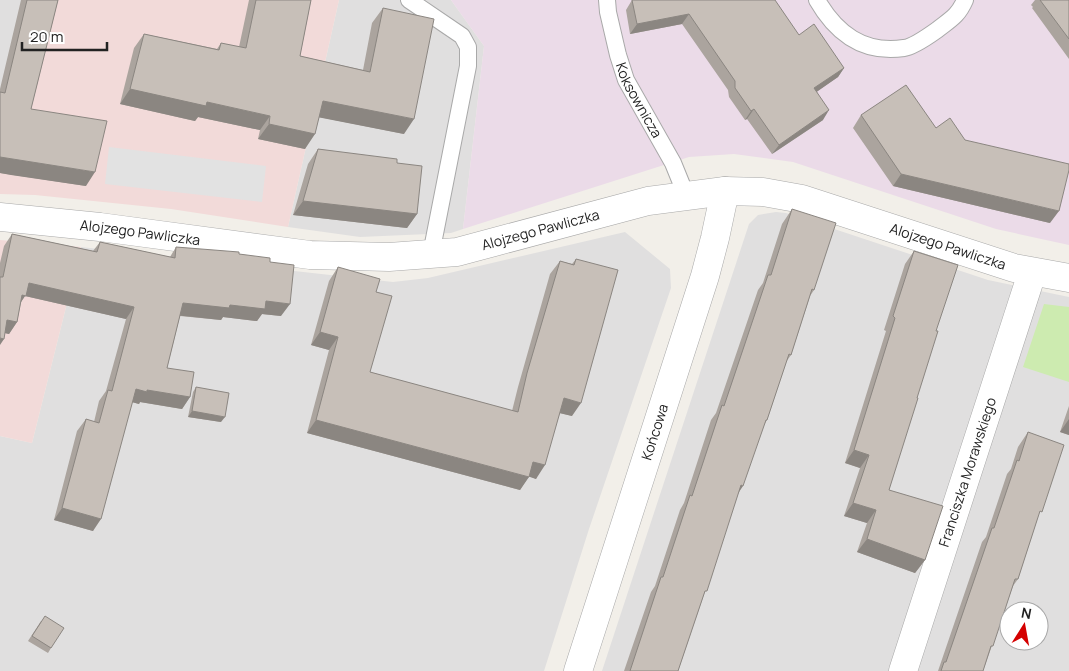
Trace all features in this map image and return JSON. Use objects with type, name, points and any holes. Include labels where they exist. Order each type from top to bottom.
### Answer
[{"type":"street","name":"Alojzego Pawliczka","points":[[0,216],[310,255],[389,257],[457,252],[648,200],[724,191],[763,192],[802,199],[1014,268],[1032,273],[1069,278]]},
{"type":"street","name":"Końcowa","points":[[578,671],[705,276],[724,191]]},
{"type":"street","name":"Franciszka Morawskiego","points":[[903,671],[1032,273]]},
{"type":"lane","points":[[409,0],[462,36],[468,46],[468,66],[432,254]]},
{"type":"lane","name":"Koksownicza","points":[[607,0],[618,55],[626,80],[673,163],[686,195]]},
{"type":"lane","points":[[817,0],[826,16],[846,36],[872,48],[905,48],[932,34],[960,13],[965,0]]},
{"type":"shaded area","points":[[0,0],[53,0],[0,101]]},
{"type":"shaded area","points":[[53,0],[339,0],[288,227],[171,209],[35,195],[0,194],[0,101]]},
{"type":"shaded area","points":[[339,0],[451,0],[484,46],[463,229],[451,233],[360,237],[288,227]]},
{"type":"shaded area","points":[[451,0],[1069,0],[1069,245],[996,229],[793,162],[734,154],[689,157],[463,229],[484,46]]},
{"type":"shaded area","points":[[109,147],[266,166],[262,202],[105,184]]},
{"type":"shaded area","points":[[776,212],[786,213],[988,280],[1069,297],[1069,671],[602,671],[749,224],[758,215]]},
{"type":"shaded area","points":[[625,232],[670,269],[671,288],[589,529],[544,671],[0,671],[0,436],[32,443],[81,247],[393,282],[428,278]]},
{"type":"shaded area","points":[[0,240],[81,247],[32,443],[0,436]]},
{"type":"green space","points":[[1044,304],[1069,307],[1069,382],[1023,367]]},
{"type":"building","points":[[27,0],[58,0],[31,109],[107,121],[95,172],[0,157],[0,92],[5,93]]},
{"type":"building","points":[[256,0],[311,0],[300,56],[370,72],[383,8],[434,19],[414,119],[323,101],[315,134],[269,124],[270,116],[207,102],[206,106],[130,89],[144,34],[219,50],[221,43],[246,48]]},
{"type":"building","points":[[632,0],[775,0],[799,35],[814,24],[844,68],[814,88],[829,110],[779,145],[754,109],[751,111],[735,88],[735,81],[689,14],[637,24]]},
{"type":"building","points":[[1040,0],[1069,0],[1069,39]]},
{"type":"building","points":[[906,85],[936,128],[950,118],[965,140],[1069,164],[1059,211],[901,174],[861,115]]},
{"type":"building","points":[[318,149],[397,159],[397,163],[422,166],[417,214],[303,201]]},
{"type":"building","points":[[792,209],[836,223],[814,290],[812,289],[791,355],[789,354],[743,486],[741,485],[707,591],[705,591],[678,671],[630,671],[661,577],[663,577],[690,495],[692,496],[722,405],[724,406],[768,275],[771,275]]},
{"type":"building","points":[[12,234],[97,252],[100,242],[175,258],[176,247],[239,252],[239,254],[270,258],[270,262],[294,265],[290,304],[266,301],[265,309],[230,305],[229,308],[183,303],[167,368],[194,372],[190,397],[136,389],[101,519],[62,508],[86,419],[99,423],[108,390],[112,391],[134,307],[29,283],[26,296],[22,295],[17,322],[7,320],[4,339],[0,338],[0,277],[3,277]]},
{"type":"building","points":[[914,251],[958,265],[936,331],[938,331],[889,490],[943,506],[925,560],[867,539],[876,510],[853,503],[869,455],[854,450]]},
{"type":"building","points":[[576,259],[618,270],[581,403],[564,398],[545,465],[533,462],[529,477],[316,420],[338,337],[320,332],[338,267],[380,279],[376,292],[392,296],[370,372],[518,412],[527,373],[560,261],[574,265]]},
{"type":"building","points":[[196,387],[229,393],[225,417],[192,411]]},
{"type":"building","points":[[1028,432],[1064,445],[1018,579],[1015,579],[1008,601],[999,601],[999,628],[983,671],[941,671],[944,662],[946,662],[1017,460],[1019,461]]},
{"type":"building","points":[[45,616],[64,628],[51,648],[32,636]]}]
